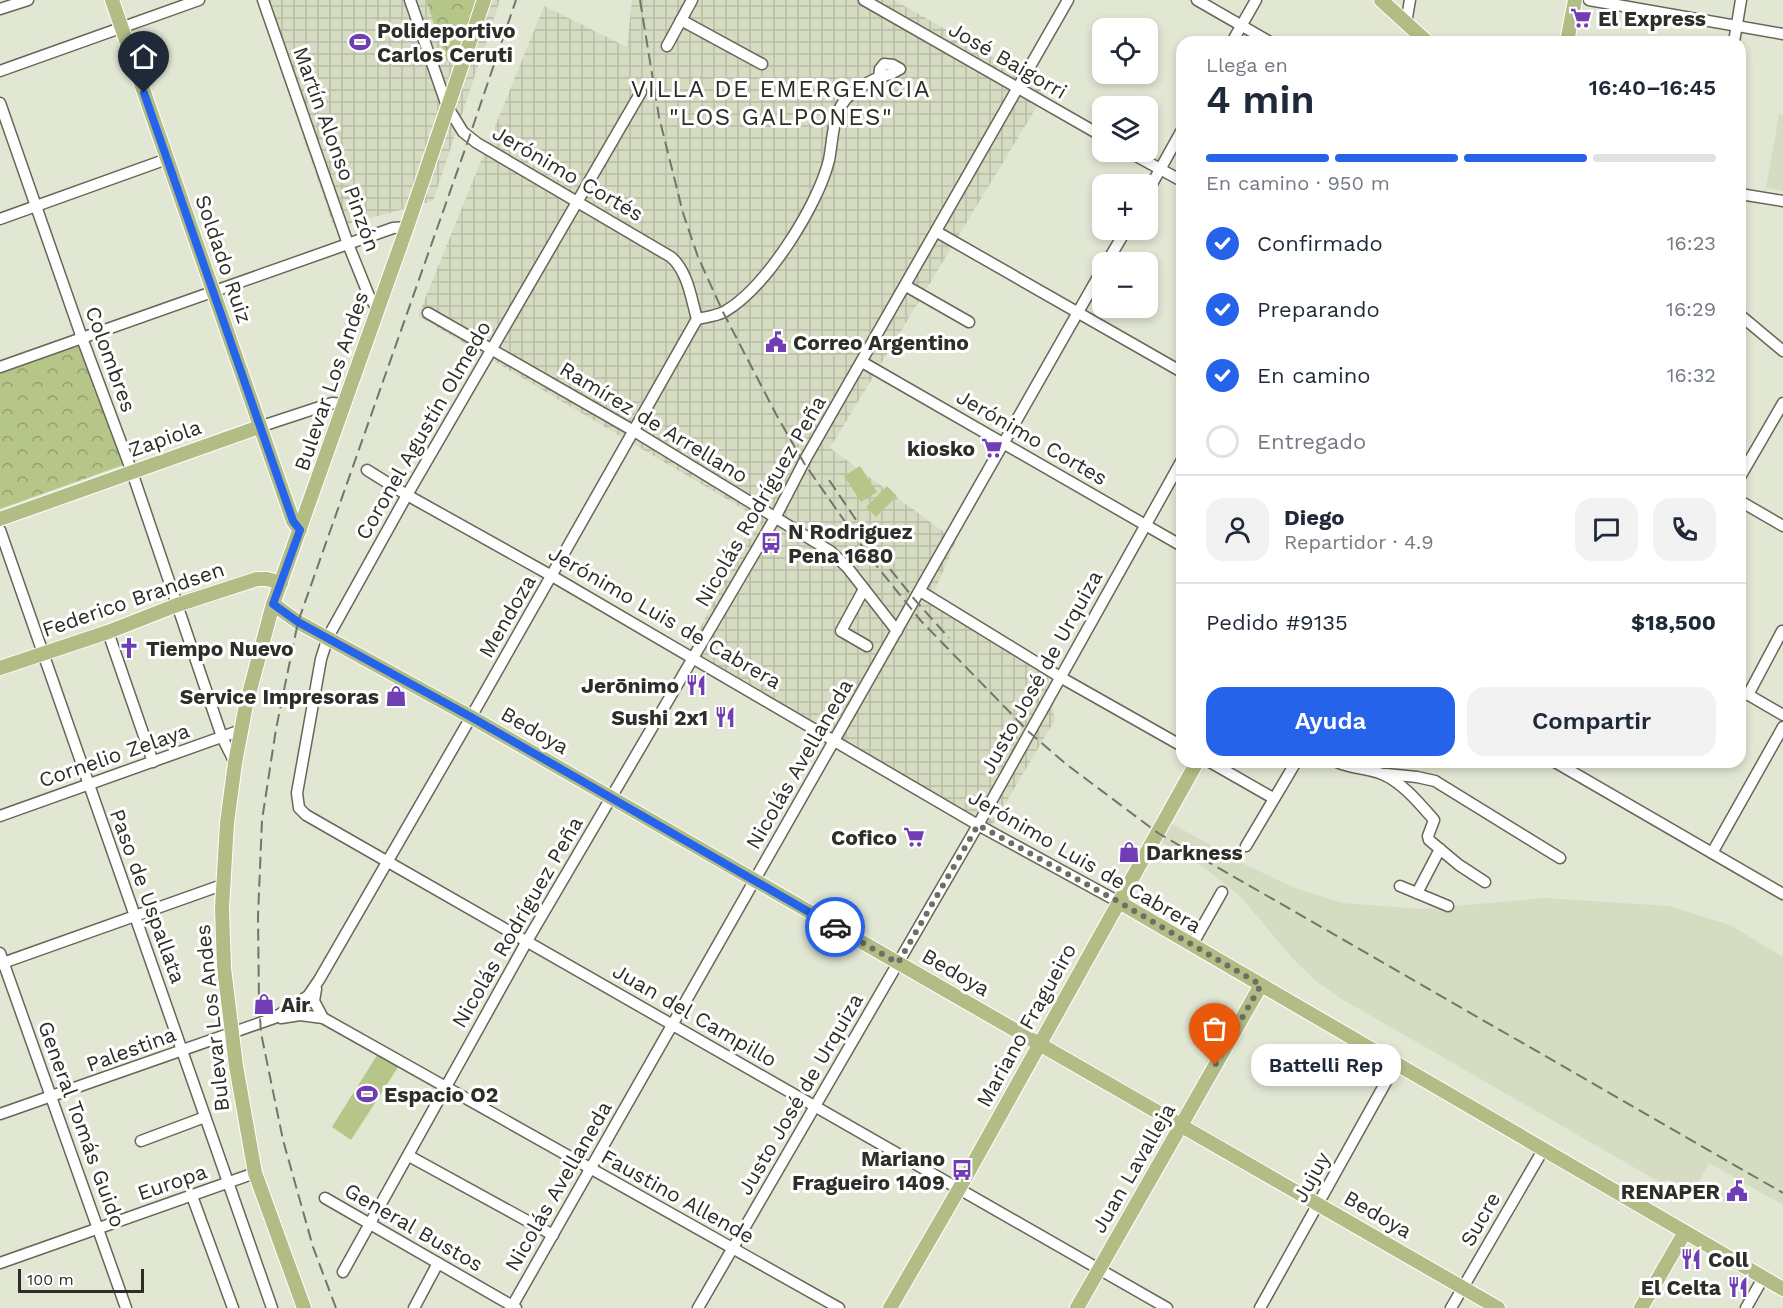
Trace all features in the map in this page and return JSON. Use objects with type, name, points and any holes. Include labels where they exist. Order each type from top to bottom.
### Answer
[{"type":"main road","name":"Soldado Ruiz","points":[[112,0],[259,427],[293,521],[300,530]]},
{"type":"main road","name":"Bulevar Los Andes","points":[[304,1308],[255,1173],[242,1109],[232,1034],[224,968],[222,885],[235,763],[241,730],[273,604],[407,227],[484,0]]},
{"type":"main road","points":[[1381,0],[1418,36]]},
{"type":"main road","points":[[1568,36],[1575,0]]},
{"type":"main road","name":"Zapiola","points":[[0,519],[259,427]]},
{"type":"main road","name":"Federico Brandsen","points":[[0,668],[257,579],[281,583]]},
{"type":"main road","name":"Bedoya","points":[[273,604],[298,622],[471,717],[1498,1308]]},
{"type":"main road","name":"Bedoya","points":[[268,620],[298,622]]},
{"type":"main road","name":"Mariano Fragueiro","points":[[890,1308],[959,1189],[1194,768]]},
{"type":"main road","name":"Jerónimo Luis de Cabrera","points":[[1119,902],[1783,1289]]},
{"type":"main road","name":"Juan Lavalleja","points":[[1077,1308],[1261,985]]},
{"type":"main road","points":[[1641,1308],[1685,1232]]},
{"type":"street","points":[[0,9],[28,0]]},
{"type":"street","points":[[0,71],[199,0]]},
{"type":"street","name":"Martín Alonso Pinzón","points":[[262,0],[348,244],[369,296],[378,310]]},
{"type":"street","name":"Jerónimo Cortés","points":[[410,0],[447,106],[459,127],[470,138],[671,257],[679,264],[684,274],[697,319]]},
{"type":"street","points":[[667,46],[692,0]]},
{"type":"street","name":"Nicolás Rodríguez Peña","points":[[343,1272],[527,941],[775,518],[806,458],[1068,0]]},
{"type":"street","points":[[1197,0],[1260,36]]},
{"type":"street","points":[[1236,36],[1256,0]]},
{"type":"street","points":[[1406,23],[1410,0]]},
{"type":"street","points":[[1590,0],[1783,34]]},
{"type":"street","points":[[1735,36],[1741,0]]},
{"type":"street","name":"José Baigorri","points":[[872,2],[1092,130]]},
{"type":"street","points":[[681,20],[762,64]]},
{"type":"street","points":[[697,319],[723,312],[745,296],[764,277],[790,240],[819,189],[828,161],[836,118],[844,101],[852,92],[879,77]]},
{"type":"street","name":"Coronel Agustín Olmedo","points":[[299,808],[297,793],[321,659],[328,637],[407,495],[641,92]]},
{"type":"street","name":"Colombres","points":[[0,103],[82,338],[132,472],[222,738],[235,763]]},
{"type":"street","points":[[1157,174],[1176,141]]},
{"type":"street","points":[[0,219],[167,159]]},
{"type":"street","points":[[1148,162],[1176,178]]},
{"type":"street","points":[[1746,195],[1783,201]]},
{"type":"street","points":[[0,367],[393,228],[407,227]]},
{"type":"street","points":[[937,232],[1176,369]]},
{"type":"street","points":[[906,286],[969,322]]},
{"type":"street","name":"Nicolás Avellaneda","points":[[513,1307],[589,1169],[1092,288]]},
{"type":"street","name":"Ramírez de Arrellano","points":[[428,313],[634,431],[840,560],[897,631]]},
{"type":"street","name":"Mendoza","points":[[274,1018],[308,996],[319,980],[697,319]]},
{"type":"street","points":[[1746,320],[1783,351]]},
{"type":"street","name":"Jerónimo Cortes","points":[[862,362],[1176,543]]},
{"type":"street","name":"Zapiola","points":[[259,427],[332,403],[345,404]]},
{"type":"street","points":[[1746,467],[1783,403]]},
{"type":"street","name":"Jerónimo Luis de Cabrera","points":[[367,470],[978,825],[1119,902]]},
{"type":"street","name":"Justo José de Urquiza","points":[[698,1308],[978,825],[1176,471]]},
{"type":"street","points":[[1746,504],[1783,526]]},
{"type":"street","name":"Paso de Uspallata","points":[[0,530],[272,1308]]},
{"type":"street","points":[[864,589],[842,631],[867,646]]},
{"type":"street","points":[[920,591],[1060,677],[1176,743]]},
{"type":"street","points":[[1746,689],[1782,631]]},
{"type":"street","points":[[108,632],[153,762]]},
{"type":"street","points":[[1746,693],[1783,715]]},
{"type":"street","points":[[1712,852],[1783,727]]},
{"type":"street","name":"Cornelio Zelaya","points":[[0,816],[241,730]]},
{"type":"street","points":[[1221,768],[1274,798]]},
{"type":"street","points":[[1246,846],[1292,768]]},
{"type":"street","points":[[1352,768],[1435,781],[1560,858]]},
{"type":"street","points":[[1574,768],[1783,894]]},
{"type":"street","points":[[1383,774],[1394,780],[1434,820],[1428,836],[1429,840],[1459,865],[1485,882]]},
{"type":"street","name":"Juan del Campillo","points":[[299,808],[306,815],[1167,1308]]},
{"type":"street","points":[[1417,893],[1440,849]]},
{"type":"street","points":[[1,960],[222,885]]},
{"type":"street","points":[[1400,886],[1448,906]]},
{"type":"street","points":[[1192,945],[1222,892]]},
{"type":"street","name":"General Tomás Guido","points":[[1,960],[126,1308]]},
{"type":"street","name":"Mendoza","points":[[319,980],[314,1001],[323,1018]]},
{"type":"street","name":"Faustino Allende","points":[[274,1018],[300,1015],[323,1018],[838,1308]]},
{"type":"street","name":"Palestina","points":[[0,1114],[274,1018]]},
{"type":"street","name":"Jujuy","points":[[1260,1308],[1396,1064]]},
{"type":"street","points":[[141,1141],[205,1117]]},
{"type":"street","name":"Sucre","points":[[1451,1308],[1543,1150]]},
{"type":"street","points":[[409,1156],[553,1235]]},
{"type":"street","name":"Europa","points":[[0,1263],[255,1173]]},
{"type":"street","points":[[192,1196],[233,1308]]},
{"type":"street","name":"General Bustos","points":[[325,1198],[513,1307]]},
{"type":"street","points":[[414,1308],[438,1263]]},
{"type":"street","points":[[1746,1308],[1763,1278]]},
{"type":"shaded area","points":[[257,0],[500,0],[433,201],[334,228]]},
{"type":"shaded area","points":[[632,0],[894,0],[1048,88],[830,448],[956,541],[929,604],[1048,676],[1055,720],[989,831],[686,657],[755,516],[418,316],[544,6],[627,47]]},
{"type":"shaded area","points":[[1779,114],[1783,115],[1783,191],[1766,188]]},
{"type":"shaded area","points":[[1171,823],[1248,866],[1295,888],[1343,903],[1421,909],[1545,898],[1669,906],[1730,925],[1783,957],[1783,1205],[1709,1163],[1695,1188],[1666,1180],[1661,1183],[1340,998],[1316,981],[1293,959],[1242,898],[1206,869],[1160,841]]},
{"type":"green space","points":[[426,0],[476,0],[454,62],[447,61]]},
{"type":"green space","points":[[81,342],[123,465],[0,509],[0,371]]},
{"type":"green space","points":[[860,466],[877,492],[861,502],[844,476]]},
{"type":"green space","points":[[887,486],[897,496],[876,517],[866,507]]},
{"type":"green space","name":"Espacio O2","points":[[381,1049],[402,1061],[351,1140],[332,1127]]},
{"type":"railway","points":[[336,1308],[313,1247],[283,1140],[261,1033],[258,916],[262,820],[276,729],[298,622],[516,0]]},
{"type":"railway","points":[[640,0],[659,117],[683,213],[698,257],[723,312],[804,463],[871,559],[921,621],[1029,732],[1066,764],[1158,833],[1783,1193]]},
{"type":"railway","points":[[829,480],[886,564],[949,638]]},
{"type":"way so far","points":[[835,927],[898,963],[978,825],[1119,902],[1261,985],[1215,1065]]},
{"type":"place","name":"El Express","points":[[1581,18]]},
{"type":"place","name":"Polideportivo Carlos Ceruti","points":[[360,42]]},
{"type":"place","name":"Correo Argentino","points":[[776,342]]},
{"type":"place","name":"kiosko","points":[[992,448]]},
{"type":"place","name":"N Rodriguez Pena 1680","points":[[771,543]]},
{"type":"place","name":"Tiempo Nuevo","points":[[129,648]]},
{"type":"place","name":"Jerōnimo","points":[[696,685]]},
{"type":"place","name":"Service Impresoras","points":[[396,696]]},
{"type":"place","name":"Sushi 2x1","points":[[725,717]]},
{"type":"place","name":"Cofico","points":[[914,837]]},
{"type":"place","name":"Darkness","points":[[1129,852]]},
{"type":"place","name":"Air","points":[[264,1004]]},
{"type":"place","name":"Battelli Rep","points":[[1215,1065]]},
{"type":"place","name":"Espacio O2","points":[[367,1094]]},
{"type":"place","name":"Mariano Fragueiro 1409","points":[[962,1170]]},
{"type":"place","name":"RENAPER","points":[[1737,1191]]},
{"type":"place","name":"Coll","points":[[1691,1259]]},
{"type":"place","name":"El Celta","points":[[1738,1287]]},
{"type":"district","name":"VILLA DE EMERGENCIA \"LOS GALPONES\"","points":[[781,103]]},
{"type":"route","points":[[144,93],[259,427],[293,521],[300,530],[273,604],[298,622],[471,717],[835,927]]}]
